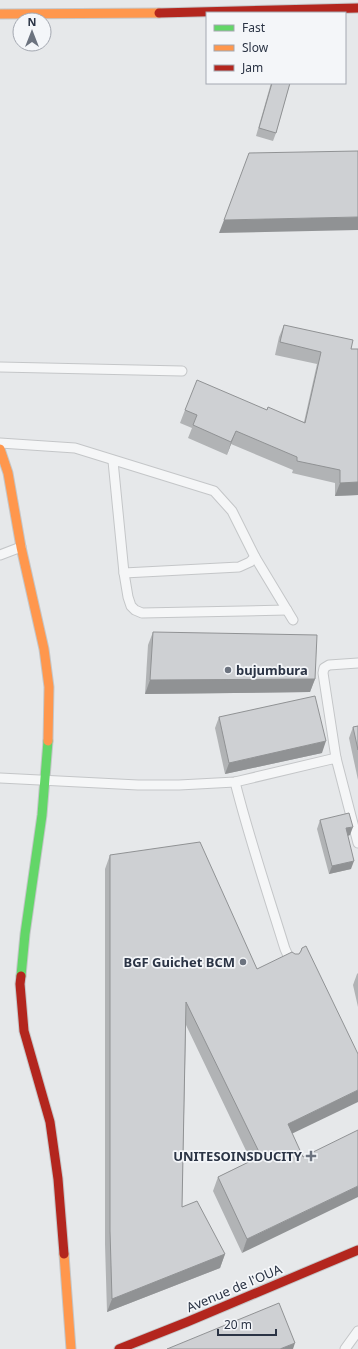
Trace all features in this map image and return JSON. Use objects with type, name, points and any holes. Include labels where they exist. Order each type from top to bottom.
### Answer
[{"type":"street","points":[[0,14],[121,14],[358,8]]},
{"type":"street","points":[[0,448],[8,473],[20,547],[44,649],[48,687],[48,736],[42,815],[25,934],[20,984],[24,1031],[50,1122],[58,1179],[71,1349]]},
{"type":"street","name":"Avenue de l'OUA","points":[[119,1349],[358,1250]]},
{"type":"lane","points":[[0,367],[182,371]]},
{"type":"lane","points":[[0,443],[75,448],[214,491],[232,510],[255,557],[293,620]]},
{"type":"lane","points":[[113,461],[124,573],[128,597],[131,606],[135,610],[142,613],[288,610]]},
{"type":"lane","points":[[0,555],[20,547]]},
{"type":"lane","points":[[124,573],[239,567],[250,562],[255,557]]},
{"type":"lane","points":[[358,663],[329,665],[324,668],[336,758],[358,843]]},
{"type":"lane","points":[[0,778],[138,785],[179,785],[235,782],[336,758]]},
{"type":"lane","points":[[235,782],[246,826],[255,850],[285,949],[291,962]]},
{"type":"lane","points":[[345,1349],[358,1331]]},
{"type":"building","points":[[272,84],[290,84],[276,133],[259,128]]},
{"type":"building","points":[[358,151],[358,217],[224,220],[249,153]]},
{"type":"building","points":[[284,325],[353,340],[351,349],[358,349],[358,482],[340,483],[340,470],[297,461],[297,457],[236,431],[231,442],[193,425],[197,415],[185,410],[197,380],[267,410],[268,407],[305,423],[321,352],[280,342]]},
{"type":"building","name":"bujumbura","points":[[153,632],[317,635],[315,679],[150,680]]},
{"type":"building","points":[[315,696],[326,741],[229,763],[219,717]]},
{"type":"building","points":[[358,726],[358,750],[353,727]]},
{"type":"building","points":[[349,813],[353,827],[346,828],[354,861],[332,866],[320,820]]},
{"type":"building","points":[[200,842],[257,969],[292,952],[299,954],[302,948],[306,946],[358,1054],[358,1090],[288,1124],[303,1157],[358,1130],[358,1186],[247,1239],[218,1177],[261,1156],[186,1002],[182,1207],[197,1201],[225,1254],[112,1299],[110,1231],[110,855]]},
{"type":"building","points":[[279,1303],[295,1343],[280,1349],[167,1349]]},
{"type":"traffic: fast","points":[[21,976],[25,934],[42,815],[48,741]]},
{"type":"traffic: slow","points":[[0,14],[159,13]]},
{"type":"traffic: slow","points":[[0,449],[8,473],[21,547],[44,649],[49,687],[48,741]]},
{"type":"traffic: slow","points":[[64,1254],[71,1349]]},
{"type":"traffic: jam","points":[[159,13],[358,8]]},
{"type":"traffic: jam","points":[[21,976],[20,984],[24,1031],[50,1122],[58,1179],[64,1254]]},
{"type":"traffic: jam","points":[[119,1349],[358,1250]]},
{"type":"place","name":"bujumbura","points":[[228,670]]},
{"type":"place","name":"BGF Guichet BCM","points":[[243,962]]},
{"type":"place","name":"UNITESOINSDUCITY","points":[[311,1156]]}]
